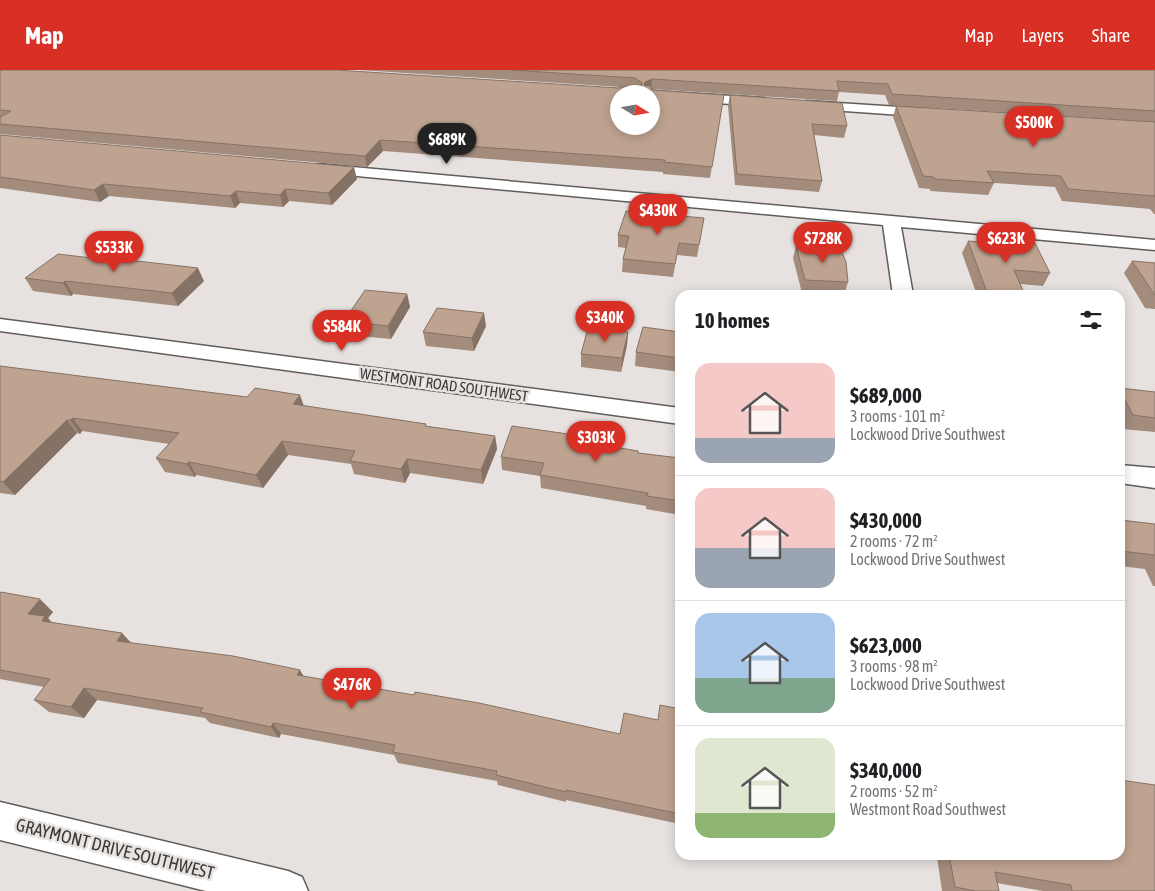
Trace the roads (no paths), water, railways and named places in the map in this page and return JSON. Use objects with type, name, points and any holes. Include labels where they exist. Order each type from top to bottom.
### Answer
[{"type":"street","points":[[660,96],[938,114]]},
{"type":"street","points":[[302,167],[1155,245]]},
{"type":"street","points":[[891,221],[902,290]]},
{"type":"street","name":"WESTMONT ROAD SOUTHWEST","points":[[0,325],[675,415]]},
{"type":"street","points":[[1125,475],[1155,478]]},
{"type":"street","name":"GRAYMONT DRIVE SOUTHWEST","points":[[0,821],[288,891]]}]
